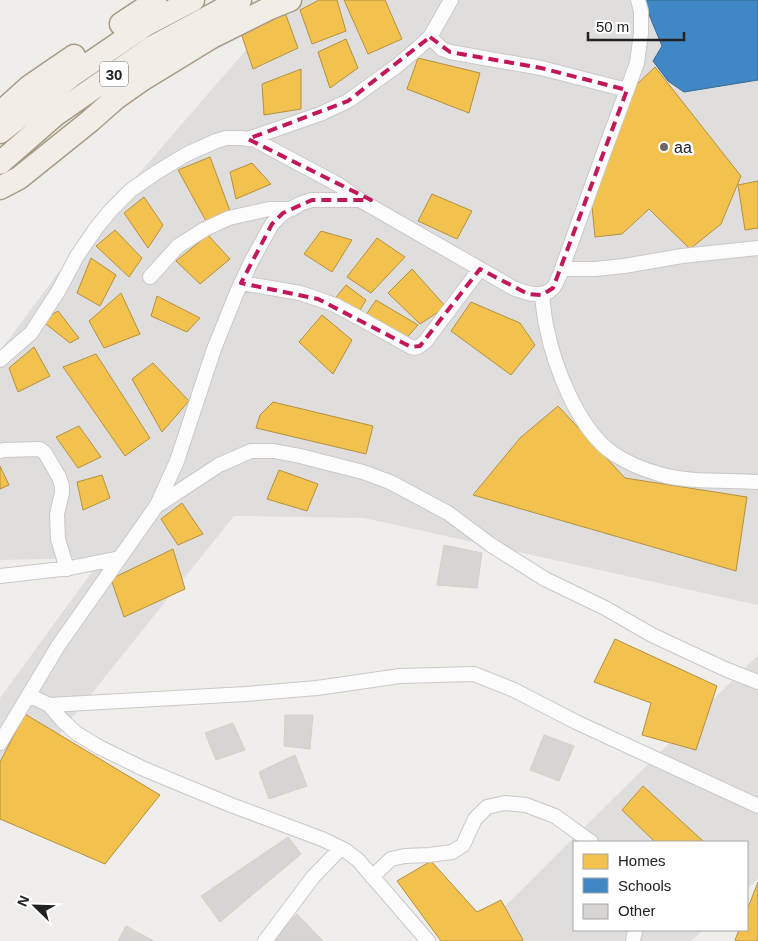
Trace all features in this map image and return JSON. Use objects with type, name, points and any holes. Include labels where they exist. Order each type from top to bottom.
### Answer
[{"type":"main road","points":[[0,113],[30,86],[154,0]]},
{"type":"main road","name":"30","points":[[0,132],[78,71],[147,24],[193,0]]},
{"type":"main road","name":"30","points":[[0,163],[55,115],[151,48],[240,0]]},
{"type":"main road","points":[[0,188],[19,178],[116,98],[143,79],[210,38],[290,0]]},
{"type":"street","points":[[248,139],[320,114],[348,101],[417,50],[430,37],[450,0]]},
{"type":"street","points":[[0,360],[30,333],[59,290],[77,256],[96,228],[131,190],[187,154],[226,138],[255,140],[339,185],[360,200],[515,289],[528,294],[542,294],[553,288],[562,269],[637,63],[641,33],[641,12],[638,0]]},
{"type":"street","points":[[430,37],[442,49],[450,52],[541,68],[627,90]]},
{"type":"street","points":[[0,743],[58,646],[157,505],[177,461],[214,349],[241,283],[272,224],[283,214],[302,203],[312,200],[360,200]]},
{"type":"street","points":[[150,277],[178,246],[205,229],[229,218],[269,209],[292,209]]},
{"type":"street","points":[[562,269],[595,269],[624,266],[682,256],[758,248]]},
{"type":"street","points":[[241,283],[300,293],[335,305],[415,348],[425,342],[480,269]]},
{"type":"street","points":[[542,294],[546,324],[558,368],[582,420],[601,442],[614,453],[634,464],[659,474],[686,479],[758,482]]},
{"type":"street","points":[[0,452],[4,450],[40,449],[45,453],[59,477],[62,493],[57,514],[58,539],[67,568]]},
{"type":"street","points":[[157,505],[219,465],[250,451],[274,451],[363,472],[390,482],[448,513],[491,545],[545,579],[605,608],[652,634],[725,669],[758,682]]},
{"type":"street","points":[[0,576],[67,568],[120,558]]},
{"type":"street","points":[[50,706],[317,688],[400,676],[474,674],[514,690],[576,722],[758,806]]},
{"type":"street","points":[[29,695],[50,706],[76,732],[99,747],[144,769],[341,848],[358,860],[428,941]]},
{"type":"street","points":[[372,877],[391,859],[452,852],[463,845],[475,819],[488,807],[505,803],[526,806],[555,816],[590,841]]},
{"type":"street","points":[[265,941],[313,877],[341,848]]},
{"type":"highlighted area","points":[[430,37],[450,52],[541,68],[627,90],[553,288],[542,295],[528,294],[480,269],[420,346],[411,347],[318,299],[241,283],[272,224],[283,213],[312,200],[371,200],[248,139],[348,101]]},
{"type":"shaded area","points":[[298,0],[758,0],[758,605],[364,518],[234,516],[0,808],[0,698],[102,558],[0,560],[0,351],[90,230],[260,34]]},
{"type":"shaded area","points":[[758,655],[758,879],[748,888],[748,841],[573,841],[573,931],[702,931],[691,941],[470,941]]},
{"type":"building: Homes","points":[[319,0],[337,0],[346,31],[312,44],[300,10]]},
{"type":"building: Homes","points":[[344,0],[385,0],[402,39],[368,54]]},
{"type":"building: Homes","points":[[283,7],[298,48],[253,69],[241,33]]},
{"type":"building: Homes","points":[[346,39],[358,68],[330,88],[318,52]]},
{"type":"building: Homes","points":[[418,58],[480,73],[469,113],[407,89]]},
{"type":"building: Homes","name":"aa","points":[[655,67],[741,176],[721,224],[690,249],[649,209],[622,234],[595,237],[592,206],[633,88]]},
{"type":"building: Homes","points":[[301,69],[301,109],[264,115],[262,84]]},
{"type":"building: Homes","points":[[210,157],[230,211],[206,221],[178,170]]},
{"type":"building: Homes","points":[[252,163],[271,184],[236,199],[230,172]]},
{"type":"building: Homes","points":[[758,181],[758,228],[745,230],[738,185]]},
{"type":"building: Homes","points":[[432,194],[472,211],[457,239],[418,221]]},
{"type":"building: Homes","points":[[144,197],[163,225],[148,248],[124,213]]},
{"type":"building: Homes","points":[[115,230],[142,258],[129,277],[96,246]]},
{"type":"building: Homes","points":[[321,231],[352,240],[332,272],[304,254]]},
{"type":"building: Homes","points":[[208,235],[230,259],[200,284],[176,261]]},
{"type":"building: Homes","points":[[377,238],[405,257],[371,293],[347,277]]},
{"type":"building: Homes","points":[[91,258],[116,275],[100,306],[77,293]]},
{"type":"building: Homes","points":[[412,269],[446,307],[420,324],[388,293]]},
{"type":"building: Homes","points":[[346,285],[366,300],[357,315],[332,302]]},
{"type":"building: Homes","points":[[121,293],[140,334],[104,348],[89,321]]},
{"type":"building: Homes","points":[[157,296],[200,318],[187,332],[151,316]]},
{"type":"building: Homes","points":[[376,300],[418,325],[404,341],[366,315]]},
{"type":"building: Homes","points":[[471,302],[520,323],[535,345],[511,375],[451,331]]},
{"type":"building: Homes","points":[[58,311],[79,338],[70,343],[42,321]]},
{"type":"building: Homes","points":[[322,315],[352,340],[333,374],[299,342]]},
{"type":"building: Homes","points":[[34,347],[50,376],[18,392],[9,368]]},
{"type":"building: Homes","points":[[96,354],[150,438],[125,456],[63,367]]},
{"type":"building: Homes","points":[[153,363],[189,401],[162,432],[132,379]]},
{"type":"building: Homes","points":[[273,402],[373,426],[366,454],[256,428],[260,415]]},
{"type":"building: Homes","points":[[558,406],[625,478],[747,497],[736,571],[473,495],[520,438]]},
{"type":"building: Homes","points":[[79,426],[101,457],[78,468],[56,437]]},
{"type":"building: Homes","points":[[0,466],[9,485],[0,489]]},
{"type":"building: Homes","points":[[279,470],[318,484],[307,511],[267,499]]},
{"type":"building: Homes","points":[[102,475],[110,498],[83,510],[77,482]]},
{"type":"building: Homes","points":[[182,503],[203,534],[178,545],[161,519]]},
{"type":"building: Homes","points":[[173,549],[185,589],[124,617],[111,579]]},
{"type":"building: Homes","points":[[615,639],[717,686],[696,750],[642,735],[651,703],[594,682]]},
{"type":"building: Homes","points":[[25,714],[160,795],[105,864],[0,819],[0,762]]},
{"type":"building: Homes","points":[[643,786],[703,841],[654,841],[622,810]]},
{"type":"building: Homes","points":[[431,861],[477,912],[501,900],[523,940],[441,941],[397,881]]},
{"type":"building: Homes","points":[[758,882],[758,941],[735,940],[739,931],[748,931],[748,907]]},
{"type":"building: Schools","points":[[643,0],[758,0],[758,80],[684,92],[668,81],[653,61],[662,46]]},
{"type":"building: Other","points":[[444,545],[482,553],[477,588],[437,585]]},
{"type":"building: Other","points":[[285,715],[313,715],[310,749],[284,746]]},
{"type":"building: Other","points":[[233,723],[245,750],[216,760],[205,733]]},
{"type":"building: Other","points":[[544,735],[574,746],[559,781],[530,770]]},
{"type":"building: Other","points":[[295,755],[307,786],[269,799],[259,772]]},
{"type":"building: Other","points":[[288,837],[301,854],[220,922],[201,896]]},
{"type":"building: Other","points":[[297,914],[323,941],[272,941]]},
{"type":"building: Other","points":[[126,926],[154,941],[118,941]]},
{"type":"place","name":"aa","points":[[664,147]]}]
